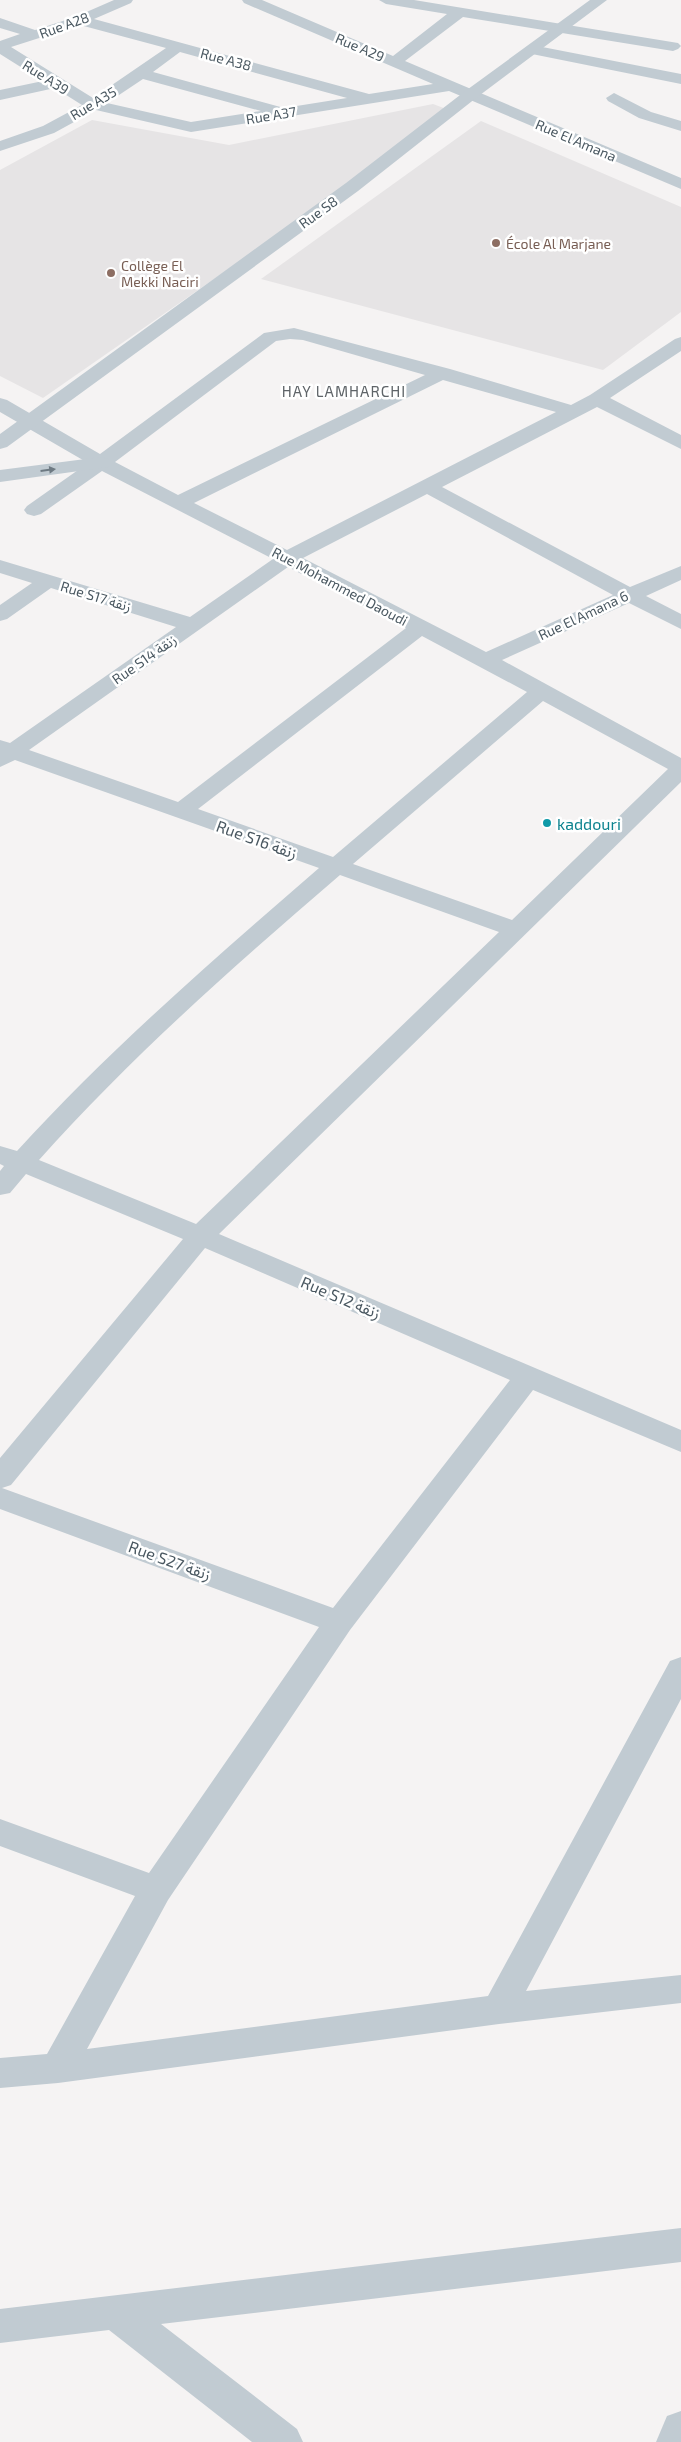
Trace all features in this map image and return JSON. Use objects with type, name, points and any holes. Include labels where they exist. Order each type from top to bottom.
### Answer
[{"type":"street","name":"Rue A28","points":[[0,46],[80,20],[126,0]]},
{"type":"street","name":"Rue A29","points":[[249,0],[470,95]]},
{"type":"street","points":[[386,0],[673,46]]},
{"type":"street","name":"Rue S8","points":[[0,444],[352,187],[470,95],[600,0]]},
{"type":"street","points":[[394,62],[460,12]]},
{"type":"street","name":"Rue A38","points":[[80,20],[372,99]]},
{"type":"street","points":[[0,23],[37,35]]},
{"type":"street","name":"Rue A39","points":[[0,46],[55,83],[93,105]]},
{"type":"street","name":"Rue A35","points":[[0,146],[34,137],[93,105],[179,46]]},
{"type":"street","points":[[532,50],[681,79]]},
{"type":"street","points":[[140,73],[287,113]]},
{"type":"street","points":[[0,95],[55,83]]},
{"type":"street","name":"Rue A37","points":[[93,105],[191,127],[451,86]]},
{"type":"street","name":"Rue El Amana","points":[[470,95],[681,184]]},
{"type":"street","points":[[614,98],[645,115],[681,126]]},
{"type":"street","points":[[34,510],[101,463],[270,337],[278,334],[293,333],[309,336],[443,373],[572,412]]},
{"type":"street","name":"Rue S14 زنقة","points":[[4,752],[288,558],[428,488],[596,399],[681,343]]},
{"type":"street","points":[[179,502],[443,373]]},
{"type":"street","points":[[596,399],[681,443]]},
{"type":"street","name":"Rue Mohammed Daoudi","points":[[0,404],[33,421],[101,463],[485,660],[681,768]]},
{"type":"street","points":[[0,476],[101,463]]},
{"type":"street","points":[[428,488],[681,623]]},
{"type":"street","name":"Rue S17 زنقة","points":[[0,566],[192,625]]},
{"type":"street","name":"Rue El Amana 6","points":[[485,660],[628,594],[681,572]]},
{"type":"street","points":[[0,615],[48,581]]},
{"type":"street","points":[[180,812],[420,628]]},
{"type":"street","points":[[0,1187],[11,1158],[56,1123],[107,1073],[335,867],[542,690]]},
{"type":"street","name":"Rue S16 زنقة","points":[[4,752],[514,929]]},
{"type":"street","points":[[0,1478],[200,1236],[681,768]]},
{"type":"street","name":"Rue S12 زنقة","points":[[11,1158],[200,1236],[681,1442]]},
{"type":"street","points":[[58,2068],[156,1890],[339,1622],[528,1377]]},
{"type":"street","name":"Rue S27 زنقة","points":[[0,1498],[339,1622]]},
{"type":"street","points":[[499,2008],[681,1669]]},
{"type":"street","points":[[0,1832],[156,1890]]},
{"type":"street","points":[[0,2073],[58,2068],[499,2008],[681,1989]]},
{"type":"street","points":[[0,2326],[681,2245]]},
{"type":"street","points":[[114,2311],[283,2442]]},
{"type":"street","points":[[676,2442],[681,2429]]},
{"type":"shaded area","name":"Collège El Mekki Naciri","points":[[433,104],[454,112],[43,398],[0,376],[0,170],[92,120],[229,145]]},
{"type":"shaded area","name":"École Al Marjane","points":[[481,121],[681,207],[681,312],[603,370],[261,279]]},
{"type":"place","name":"École Al Marjane","points":[[496,243]]},
{"type":"place","name":"Collège El Mekki Naciri","points":[[111,273]]},
{"type":"place","name":"kaddouri","points":[[547,823]]},
{"type":"district","name":"HAY LAMHARCHI","points":[[344,391]]}]
